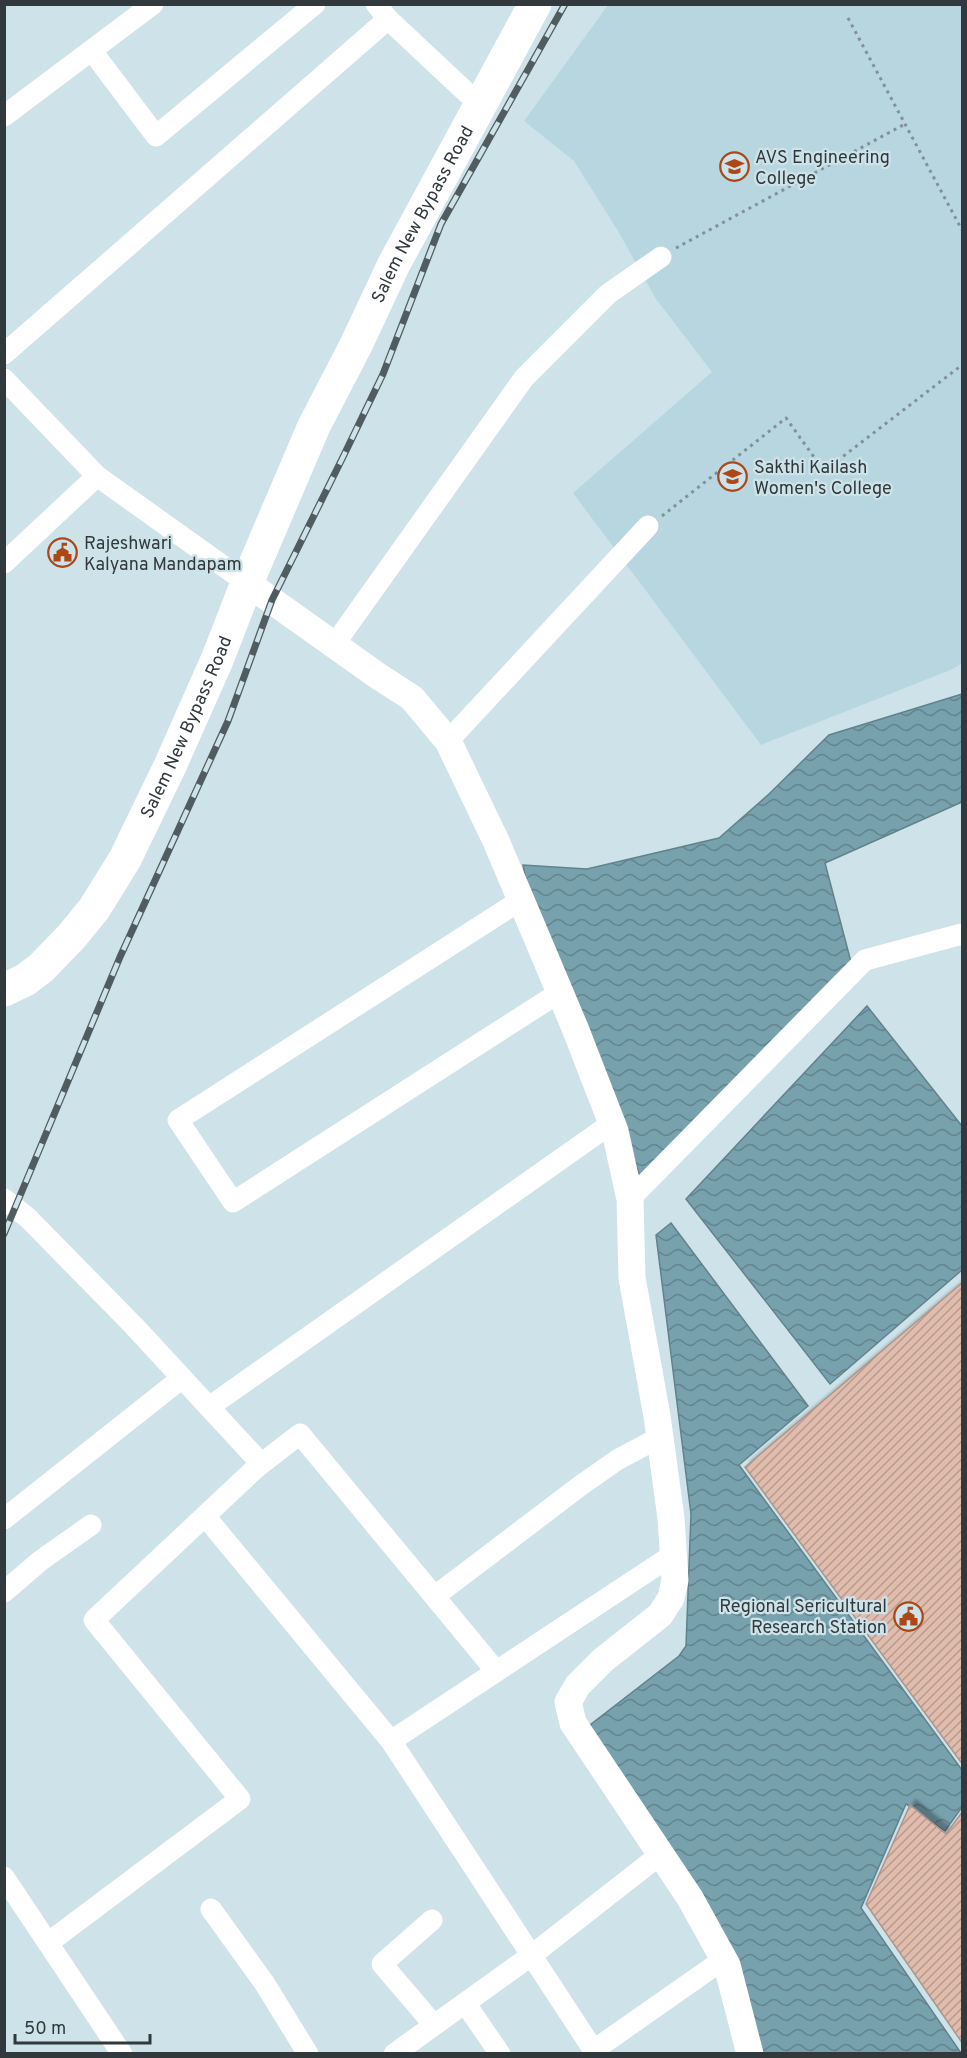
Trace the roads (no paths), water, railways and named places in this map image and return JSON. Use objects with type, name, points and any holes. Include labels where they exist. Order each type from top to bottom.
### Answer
[{"type":"main road","name":"Salem New Bypass Road","points":[[314,426],[342,339],[386,246],[467,93],[518,4]]},
{"type":"main road","name":"Salem New Bypass Road","points":[[4,990],[25,980],[41,968],[71,937],[94,909],[146,819],[217,660],[314,426],[394,264],[536,4]]},
{"type":"main road","points":[[4,1003],[27,992],[50,973],[61,961],[71,937]]},
{"type":"street","points":[[4,116],[153,4]]},
{"type":"street","points":[[92,51],[156,136],[315,4]]},
{"type":"street","points":[[4,354],[382,12],[467,93]]},
{"type":"street","points":[[334,645],[524,378],[608,294],[661,257]]},
{"type":"street","points":[[4,379],[97,476],[412,698],[448,741],[496,841],[612,1123],[630,1198],[632,1278],[660,1437],[671,1518],[675,1580],[671,1598],[660,1615],[603,1660],[578,1684],[568,1702],[573,1723],[690,1898],[727,1965],[750,2054]]},
{"type":"street","points":[[4,563],[97,476]]},
{"type":"street","points":[[448,741],[648,526]]},
{"type":"street","points":[[521,900],[178,1120],[233,1202],[560,992]]},
{"type":"street","points":[[630,1198],[865,960],[963,934]]},
{"type":"street","points":[[209,1407],[612,1123]]},
{"type":"street","points":[[4,1199],[28,1218],[182,1378],[258,1460],[256,1468]]},
{"type":"street","points":[[4,1519],[182,1378]]},
{"type":"street","points":[[48,1943],[240,1799],[94,1620],[256,1468],[300,1434],[496,1671]]},
{"type":"street","points":[[435,1596],[589,1479],[617,1460],[660,1437]]},
{"type":"street","points":[[205,1516],[391,1741],[595,2052],[723,1959]]},
{"type":"street","points":[[4,1592],[40,1561],[91,1525]]},
{"type":"street","points":[[391,1741],[674,1554]]},
{"type":"street","points":[[394,2054],[532,1955],[661,1854]]},
{"type":"street","points":[[4,1877],[122,2054]]},
{"type":"street","points":[[211,1909],[265,1984],[308,2054]]},
{"type":"street","points":[[432,1920],[382,1964],[434,2025]]},
{"type":"street","points":[[465,2003],[500,2054]]},
{"type":"water","points":[[962,694],[962,802],[825,863],[851,962],[641,1179],[603,1069],[531,905],[523,865],[587,869],[719,838],[769,794],[829,735]]},
{"type":"water","points":[[867,1006],[962,1126],[962,1270],[830,1384],[686,1199]]},
{"type":"water","points":[[671,1223],[808,1406],[739,1465],[962,1770],[962,1807],[945,1831],[906,1804],[861,1908],[961,2053],[762,2053],[590,1725],[679,1656],[686,1646],[691,1514],[656,1235]]},
{"type":"railway","points":[[4,1234],[120,957],[228,721],[272,600],[383,374],[441,224],[565,4]]},
{"type":"place","name":"AVS Engineering College","points":[[734,167]]},
{"type":"place","name":"Sakthi Kailash Women's College","points":[[733,477]]},
{"type":"place","name":"Rajeshwari Kalyana Mandapam","points":[[63,553]]},
{"type":"place","name":"Regional Sericultural Research Station","points":[[908,1616]]}]
